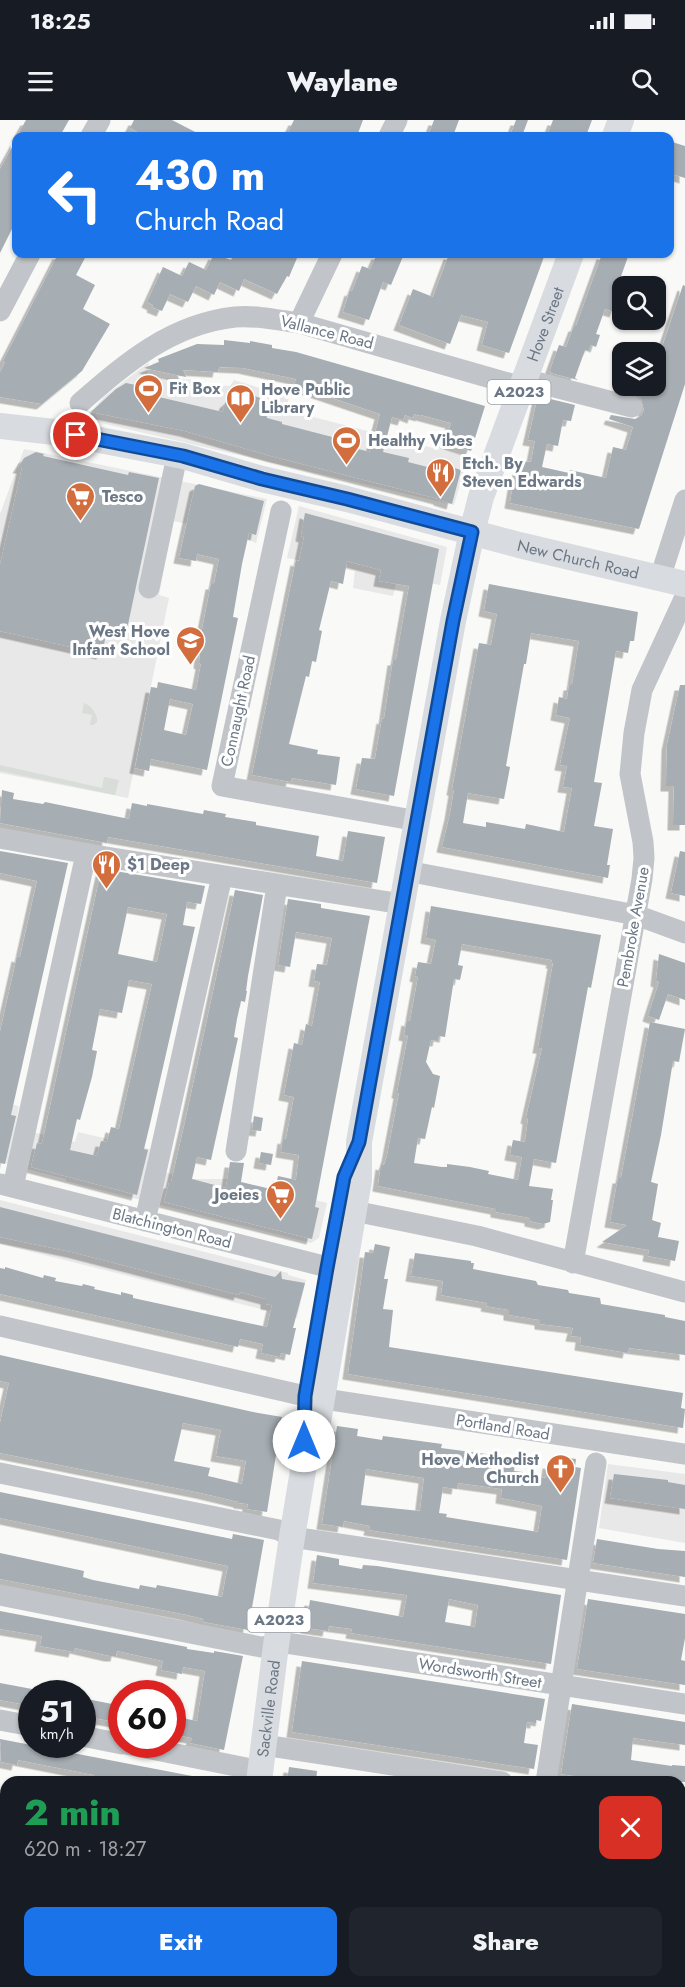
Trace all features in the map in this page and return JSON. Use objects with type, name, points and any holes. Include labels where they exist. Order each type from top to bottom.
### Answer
[{"type":"main road","name":"Hove Street","points":[[472,532],[485,487],[570,258]]},
{"type":"main road","name":"New Church Road","points":[[0,426],[63,433],[177,456],[519,545],[685,584]]},
{"type":"main road","name":"Sackville Road","points":[[335,1269],[354,1211],[359,1180],[359,1142],[453,621],[472,532]]},
{"type":"main road","name":"Sackville Road","points":[[260,1776],[276,1645],[305,1459],[303,1426],[314,1398],[335,1269],[344,1177],[359,1142]]},
{"type":"street","points":[[0,311],[28,258]]},
{"type":"street","points":[[299,323],[330,258]]},
{"type":"street","name":"Vallance Road","points":[[80,403],[110,376],[147,348],[188,328],[235,317],[271,318],[299,323],[523,383],[632,406]]},
{"type":"street","points":[[149,588],[177,456]]},
{"type":"street","points":[[660,578],[685,500]]},
{"type":"street","name":"Connaught Road","points":[[280,511],[222,786],[418,821]]},
{"type":"street","name":"Pembroke Avenue","points":[[573,1263],[636,915],[644,858],[630,774],[634,733],[642,690],[685,597]]},
{"type":"street","points":[[0,838],[86,854],[402,904]]},
{"type":"street","points":[[7,1185],[86,854]]},
{"type":"street","points":[[407,871],[636,915],[685,933]]},
{"type":"street","points":[[145,1221],[222,876]]},
{"type":"street","points":[[236,1151],[277,885]]},
{"type":"street","name":"Blatchington Road","points":[[7,1185],[335,1269]]},
{"type":"street","points":[[354,1211],[477,1236],[685,1292]]},
{"type":"street","name":"Portland Road","points":[[0,1326],[314,1398],[685,1454]]},
{"type":"street","points":[[547,1776],[596,1463]]},
{"type":"street","points":[[0,1473],[279,1530],[292,1537],[685,1596]]},
{"type":"street","name":"Wordsworth Street","points":[[0,1595],[261,1647],[286,1643],[685,1704]]},
{"type":"street","points":[[0,1720],[18,1723]]},
{"type":"street","points":[[264,1745],[463,1776]]},
{"type":"street","points":[[183,1758],[256,1776]]},
{"type":"shaded area","points":[[149,362],[147,375],[230,386],[234,380],[289,397],[286,410],[468,457],[454,505],[84,419],[105,396]]},
{"type":"shaded area","points":[[24,449],[267,499],[256,543],[235,534],[173,521],[159,595],[169,598],[128,798],[0,773],[0,514]]},
{"type":"shaded area","points":[[299,506],[447,547],[440,585],[397,577],[393,596],[353,588],[355,571],[287,558]]},
{"type":"shaded area","points":[[84,703],[95,713],[97,722],[93,725],[90,725],[92,715],[82,713]]},
{"type":"shaded area","points":[[0,765],[102,788],[104,777],[119,780],[115,795],[0,771]]},
{"type":"shaded area","points":[[0,1102],[19,1106],[15,1128],[75,1142],[78,1132],[150,1149],[146,1168],[193,1179],[227,1179],[327,1203],[319,1238],[311,1243],[0,1162]]},
{"type":"shaded area","points":[[0,1200],[288,1273],[288,1275],[306,1280],[297,1318],[0,1244]]},
{"type":"shaded area","points":[[608,1464],[685,1474],[685,1543],[599,1528]]},
{"type":"building","points":[[26,120],[69,120],[62,132],[19,132]]},
{"type":"building","points":[[134,120],[172,120],[195,132],[138,132],[130,128]]},
{"type":"building","points":[[294,120],[363,120],[358,132],[288,132]]},
{"type":"building","points":[[434,120],[459,120],[454,132],[430,132]]},
{"type":"building","points":[[516,120],[528,120],[524,132],[512,132]]},
{"type":"building","points":[[553,120],[592,120],[588,132],[548,132]]},
{"type":"building","points":[[674,143],[685,146],[685,178],[674,175]]},
{"type":"building","points":[[12,147],[12,229],[0,253],[0,169]]},
{"type":"building","points":[[56,258],[85,258],[76,275],[95,285],[83,309],[110,324],[82,371],[42,404],[0,397],[0,372],[5,362],[3,361]]},
{"type":"building","points":[[212,258],[231,260],[232,258],[297,258],[289,277],[287,276],[277,294],[244,279],[239,291],[220,282],[214,295],[196,286],[188,302],[170,294],[162,311],[147,302],[163,267],[182,276],[189,262],[206,270]]},
{"type":"building","points":[[375,258],[402,258],[391,285],[383,282],[369,320],[343,312],[350,290],[352,291],[362,266],[370,269]]},
{"type":"building","points":[[448,258],[544,258],[509,353],[482,345],[488,322],[461,315],[450,344],[399,325],[413,289],[433,297]]},
{"type":"building","points":[[601,258],[628,258],[621,276],[612,276],[612,311],[605,309],[596,334],[600,335],[596,347],[591,345],[588,351],[585,350],[575,378],[578,380],[551,373],[550,370],[559,345],[566,347],[574,326],[576,326]]},
{"type":"building","points":[[683,285],[685,286],[685,384],[639,529],[510,503],[521,461],[531,462],[535,441],[528,440],[538,396],[575,405],[571,421],[563,420],[558,446],[547,444],[542,467],[606,478],[613,447],[626,450],[633,427],[609,419],[611,415],[635,419],[641,416],[644,410],[641,398],[635,396],[666,396],[666,342],[664,342]]},
{"type":"building","points":[[224,340],[272,345],[272,348],[296,352],[485,406],[471,451],[445,443],[451,423],[414,414],[413,418],[405,415],[403,420],[392,417],[383,452],[409,458],[408,462],[447,472],[448,466],[461,470],[452,504],[185,431],[91,412],[126,383],[160,390],[159,397],[223,412],[225,403],[231,398],[246,393],[260,398],[267,418],[340,439],[339,444],[370,452],[380,414],[294,385],[296,379],[243,368],[219,367],[218,372],[183,370],[186,377],[144,368],[159,362],[158,359],[197,344],[224,345]]},
{"type":"building","name":"Tesco","points":[[36,452],[44,454],[43,456],[128,475],[129,472],[159,478],[126,634],[107,630],[102,654],[0,631],[0,565],[22,468],[18,468],[24,458]]},
{"type":"building","points":[[199,484],[264,501],[256,535],[249,533],[242,564],[233,617],[238,618],[207,770],[151,759],[149,771],[135,768],[151,687],[157,688],[158,682],[196,690],[201,664],[199,663],[200,655],[197,655],[211,584],[214,584],[219,559],[197,554],[196,561],[179,558],[195,486]],"holes":[[[170,699],[193,704],[186,735],[164,730]]]},
{"type":"building","points":[[305,513],[439,549],[394,796],[356,789],[362,758],[375,759],[409,586],[379,581],[381,570],[347,561],[343,584],[331,581],[319,630],[322,631],[316,662],[312,661],[309,677],[306,676],[289,744],[318,750],[317,754],[340,757],[336,785],[292,778],[291,782],[252,775],[296,560],[299,561],[304,537],[301,536]]},
{"type":"building","points":[[489,584],[638,612],[634,641],[630,641],[628,653],[616,651],[594,782],[602,783],[594,826],[613,829],[607,865],[610,865],[608,878],[442,847],[450,814],[454,790],[452,790],[479,643],[491,645],[497,614],[484,611]],"holes":[[[531,633],[579,641],[572,685],[569,685],[567,699],[559,697],[556,715],[570,718],[560,765],[567,766],[563,787],[572,788],[564,832],[526,824],[525,829],[486,822],[486,827],[463,823],[468,793],[504,799],[510,767],[506,766]]]},
{"type":"building","points":[[680,685],[685,685],[685,825],[673,825],[674,786],[666,786],[667,745]]},
{"type":"building","points":[[2,790],[14,793],[13,799],[43,804],[45,802],[129,819],[132,803],[203,814],[204,810],[226,814],[225,817],[256,822],[256,825],[319,836],[316,856],[343,861],[348,831],[385,837],[377,883],[108,837],[107,843],[0,823]]},
{"type":"building","points":[[0,851],[68,863],[11,1115],[16,1116],[5,1164],[0,1163],[0,1032],[37,881],[0,873]]},
{"type":"building","points":[[680,851],[685,852],[685,896],[671,893]]},
{"type":"building","points":[[103,869],[205,886],[201,904],[187,902],[183,925],[195,927],[144,1149],[148,1150],[137,1195],[31,1167],[37,1143],[42,1144]],"holes":[[[128,907],[167,914],[157,962],[118,954]],[[129,980],[152,984],[119,1129],[111,1127],[107,1142],[101,1141],[97,1156],[70,1150],[77,1119],[80,1120],[92,1077],[97,1051],[92,1050],[100,1009],[122,1013]]]},
{"type":"building","points":[[235,890],[263,895],[245,1002],[241,1001],[237,1019],[234,1037],[238,1038],[211,1160],[197,1157],[192,1179],[226,1188],[230,1162],[244,1163],[241,1182],[275,1190],[278,1176],[296,1180],[299,1155],[281,1152],[283,1138],[286,1139],[294,1097],[284,1095],[294,1043],[302,1045],[306,1024],[312,1026],[320,982],[314,981],[317,964],[327,965],[332,938],[296,932],[290,967],[278,965],[288,899],[321,904],[321,908],[370,916],[315,1207],[319,1208],[312,1239],[164,1202],[169,1183],[171,1183],[185,1122]]},
{"type":"building","points":[[431,906],[601,935],[591,988],[588,987],[556,1163],[534,1159],[529,1186],[553,1189],[550,1222],[543,1224],[530,1221],[530,1218],[496,1212],[496,1209],[378,1186],[381,1164],[384,1165],[387,1156],[399,1093],[397,1093],[408,1036],[404,1035],[407,1020],[410,1021],[418,977],[415,976],[418,962],[431,964],[436,940],[426,938]],"holes":[[[462,944],[552,960],[538,1048],[542,1048],[526,1118],[528,1119],[525,1142],[513,1140],[510,1155],[522,1157],[518,1180],[488,1174],[489,1171],[470,1167],[447,1164],[447,1167],[442,1167],[414,1163],[418,1138],[425,1139],[440,1076],[433,1074],[426,1062],[431,1040],[438,1041],[439,1036],[445,1037],[454,979],[460,980],[463,966],[458,965]]]},
{"type":"building","points":[[659,954],[685,963],[685,1000],[668,994],[659,1020],[648,1016],[659,982],[656,981]]},
{"type":"building","points":[[650,1022],[685,1029],[679,1062],[673,1061],[651,1182],[658,1184],[652,1220],[661,1223],[658,1237],[679,1241],[675,1261],[648,1256],[649,1250],[602,1242],[627,1225],[610,1222],[618,1178],[621,1178]]},
{"type":"building","points":[[254,1116],[263,1118],[261,1131],[252,1130]]},
{"type":"building","points":[[261,1152],[273,1154],[271,1165],[259,1163]]},
{"type":"building","points":[[0,1207],[275,1277],[281,1271],[282,1279],[305,1283],[293,1328],[296,1328],[290,1355],[281,1353],[280,1357],[261,1353],[263,1344],[240,1339],[238,1347],[0,1294],[0,1268],[5,1269],[5,1267],[43,1278],[44,1275],[56,1278],[55,1281],[82,1286],[83,1284],[121,1295],[121,1292],[133,1295],[133,1298],[267,1327],[272,1305],[266,1304],[266,1299],[240,1292],[239,1295],[72,1252],[0,1237]]},
{"type":"building","points":[[375,1244],[390,1247],[384,1279],[388,1279],[383,1309],[393,1310],[389,1347],[683,1393],[681,1408],[685,1409],[683,1428],[348,1374],[365,1252],[373,1253]]},
{"type":"building","points":[[415,1253],[471,1261],[474,1263],[473,1269],[536,1281],[538,1285],[600,1298],[601,1304],[665,1315],[665,1317],[685,1321],[685,1355],[629,1348],[628,1353],[580,1345],[581,1337],[571,1336],[573,1328],[540,1324],[540,1320],[509,1315],[509,1310],[486,1306],[487,1303],[441,1295],[443,1281],[411,1276]]},
{"type":"building","points":[[0,1355],[282,1417],[267,1512],[247,1509],[248,1504],[201,1493],[0,1453],[0,1423],[9,1383],[0,1381]],"holes":[[[183,1423],[221,1430],[216,1456],[246,1461],[242,1484],[208,1476],[210,1468],[174,1461]]]},
{"type":"building","points":[[337,1426],[358,1429],[357,1436],[382,1440],[383,1436],[442,1444],[441,1448],[516,1458],[514,1471],[523,1472],[523,1475],[546,1478],[548,1463],[555,1464],[556,1456],[576,1459],[575,1467],[581,1468],[567,1560],[369,1530],[370,1526],[344,1521],[343,1527],[322,1524]],"holes":[[[366,1469],[424,1478],[420,1511],[361,1505]],[[458,1483],[502,1489],[501,1498],[542,1506],[538,1532],[446,1517],[447,1514],[439,1513],[443,1487],[457,1489]]]},
{"type":"building","points":[[614,1474],[668,1480],[668,1482],[685,1485],[685,1509],[610,1498]]},
{"type":"building","points":[[0,1492],[232,1539],[233,1534],[264,1540],[248,1630],[204,1622],[204,1619],[183,1614],[0,1579],[0,1553],[84,1571],[83,1577],[93,1580],[139,1589],[140,1585],[156,1588],[157,1585],[222,1597],[228,1566],[0,1518]]},
{"type":"building","points":[[597,1539],[685,1551],[685,1577],[593,1563]]},
{"type":"building","points":[[317,1555],[339,1559],[339,1565],[362,1569],[363,1565],[377,1566],[561,1595],[551,1664],[351,1633],[352,1629],[329,1626],[328,1631],[306,1628],[310,1600],[403,1617],[407,1595],[313,1583]],"holes":[[[449,1599],[478,1605],[475,1627],[445,1622]]]},
{"type":"building","points":[[588,1599],[685,1614],[685,1638],[681,1660],[685,1661],[685,1685],[577,1669]]},
{"type":"building","points":[[0,1611],[187,1647],[187,1649],[243,1656],[224,1750],[190,1743],[192,1738],[186,1737],[186,1719],[197,1721],[205,1671],[183,1667],[182,1674],[161,1670],[163,1661],[117,1651],[116,1656],[110,1656],[75,1648],[74,1652],[40,1646],[42,1636],[0,1629]]},
{"type":"building","points":[[302,1661],[545,1699],[541,1721],[527,1722],[524,1743],[538,1745],[534,1769],[292,1732]]},
{"type":"building","points":[[0,1683],[18,1686],[18,1703],[0,1700]]},
{"type":"building","points":[[96,1701],[108,1703],[108,1721],[96,1718]]},
{"type":"building","points":[[572,1704],[685,1722],[685,1745],[633,1738],[631,1760],[685,1766],[685,1776],[561,1774]]},
{"type":"building","points":[[0,1739],[18,1742],[18,1758],[96,1758],[192,1776],[94,1776],[18,1760],[17,1765],[1,1762]]},
{"type":"building","points":[[289,1767],[317,1771],[317,1776],[288,1776]]},
{"type":"place","name":"Fit Box","points":[[148,414]]},
{"type":"place","name":"Hove Public Library","points":[[240,424]]},
{"type":"place","name":"Healthy Vibes","points":[[347,466]]},
{"type":"place","name":"Etch. By Steven Edwards","points":[[441,498]]},
{"type":"place","name":"Tesco","points":[[81,522]]},
{"type":"place","name":"West Hove Infant School","points":[[191,666]]},
{"type":"place","name":"$1 Deep","points":[[106,890]]},
{"type":"place","name":"Joeies","points":[[280,1220]]},
{"type":"place","name":"Hove Methodist Church","points":[[560,1494]]},
{"type":"route","points":[[76,435],[183,456],[262,479],[472,532],[453,621],[359,1142],[344,1177],[327,1268],[305,1396],[304,1441]]}]
